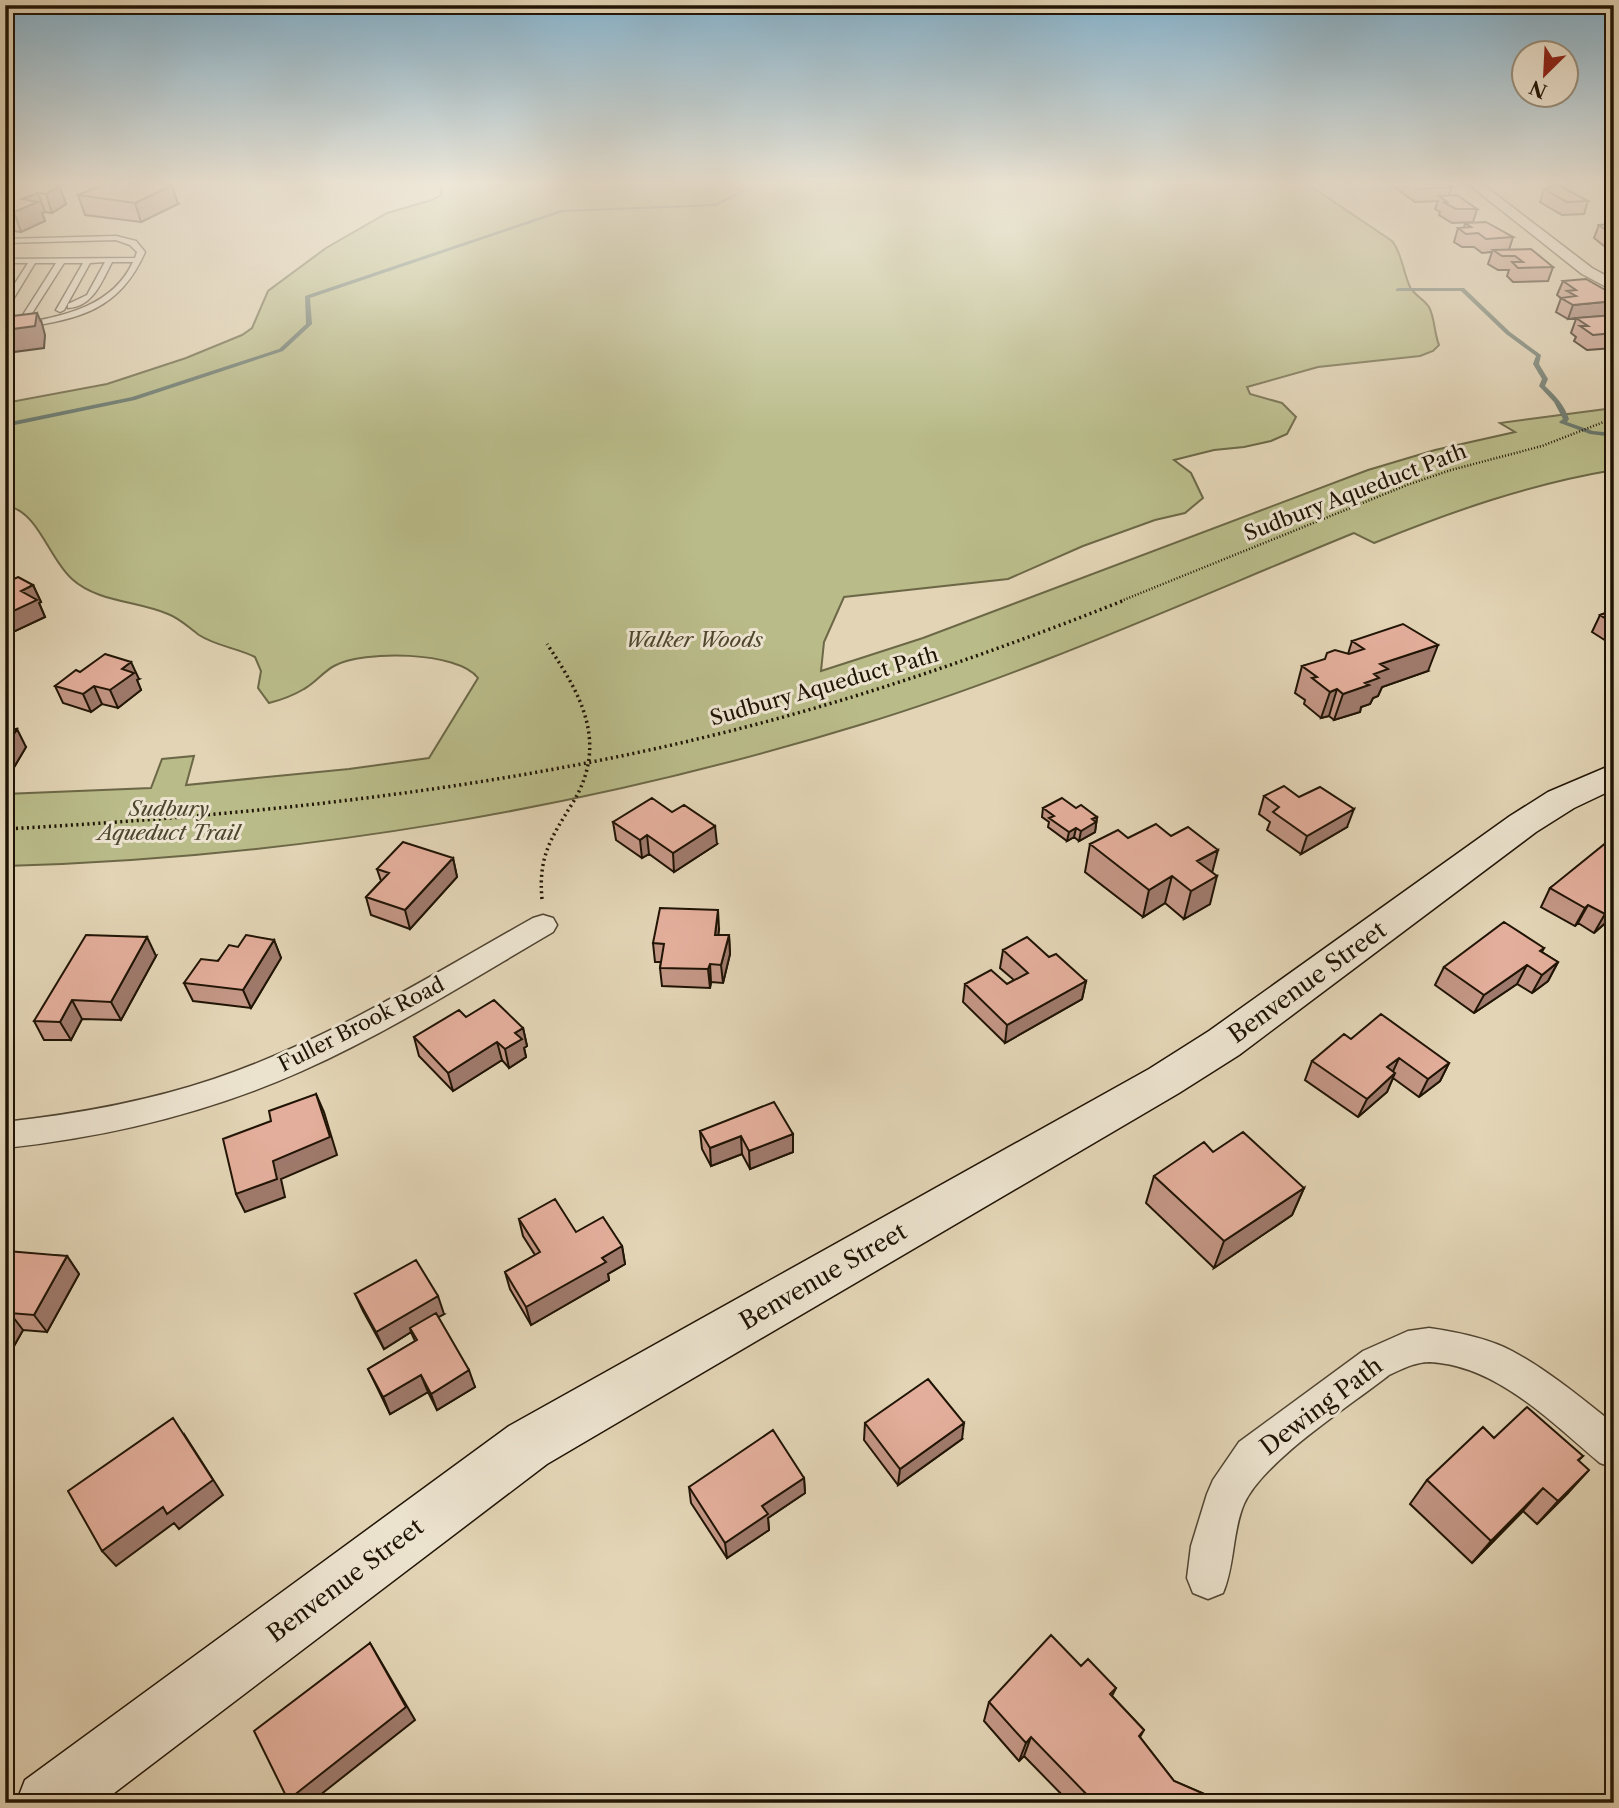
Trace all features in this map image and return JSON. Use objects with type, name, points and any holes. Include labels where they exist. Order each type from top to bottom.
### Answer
[{"type":"street","points":[[1582,267],[1614,287]]},
{"type":"street","name":"Benvenue Street","points":[[48,1803],[528,1445],[1164,1082],[1224,1043],[1522,824],[1561,800],[1614,775]]},
{"type":"street","name":"Fuller Brook Road","points":[[5,1135],[112,1120],[205,1094],[272,1070],[357,1030],[543,925]]},
{"type":"street","name":"Dewing Path","points":[[1208,1578],[1216,1528],[1227,1494],[1253,1456],[1376,1363],[1408,1348],[1429,1345],[1498,1363],[1541,1390],[1614,1449]]},
{"type":"lane","points":[[5,306],[29,267]]},
{"type":"lane","points":[[25,318],[57,267]]},
{"type":"lane","points":[[60,310],[84,267]]},
{"type":"lane","points":[[5,322],[79,303],[90,296],[106,267]]},
{"type":"lane","points":[[5,329],[71,314],[110,299],[127,281],[134,267]]},
{"type":"path","name":"Sudbury Aqueduct Path","points":[[5,829],[246,814],[423,792],[591,763],[769,721],[936,670],[1407,485],[1451,470],[1542,446],[1614,418]]},
{"type":"path","points":[[543,925],[541,863],[591,763],[591,739],[586,714],[568,674],[547,644]]},
{"type":"green space","points":[[300,267],[1403,267],[1410,287],[1431,311],[1439,345],[1433,351],[1420,356],[1318,367],[1247,387],[1250,394],[1282,403],[1296,417],[1287,434],[1271,441],[1214,450],[1174,460],[1191,473],[1203,498],[1185,513],[1155,520],[1083,546],[1008,579],[844,597],[824,642],[821,671],[923,638],[1368,470],[1435,450],[1515,432],[1500,423],[1614,408],[1614,470],[1552,483],[1492,500],[1374,543],[1354,533],[1049,659],[925,704],[758,754],[653,781],[439,824],[331,840],[114,861],[5,866],[5,794],[151,788],[162,759],[194,756],[186,785],[429,758],[478,678],[467,669],[451,662],[431,658],[366,657],[334,666],[304,689],[269,703],[258,688],[261,671],[255,657],[206,639],[168,614],[105,597],[82,587],[64,570],[26,516],[5,505],[5,403],[107,384],[186,358],[242,335],[252,328],[268,291]]},
{"type":"building","points":[[1586,279],[1614,295],[1614,301],[1573,305],[1561,298],[1576,296],[1567,291],[1576,290],[1563,281]]},
{"type":"building","points":[[37,313],[35,326],[5,330],[5,317]]},
{"type":"building","points":[[1614,315],[1614,324],[1611,325],[1614,326],[1614,333],[1593,335],[1580,326],[1588,326],[1576,318]]},
{"type":"building","points":[[18,577],[33,585],[21,591],[37,600],[5,615],[5,583]]},
{"type":"building","points":[[1614,610],[1614,624],[1600,615]]},
{"type":"building","points":[[1403,624],[1438,645],[1380,664],[1388,669],[1374,674],[1379,678],[1365,683],[1369,685],[1343,694],[1337,689],[1330,692],[1312,678],[1317,677],[1302,666],[1325,659],[1327,653],[1335,650],[1349,654],[1364,649],[1352,641]]},
{"type":"building","points":[[105,654],[131,662],[122,669],[134,673],[110,690],[94,686],[83,694],[55,686],[76,670],[80,672]]},
{"type":"building","points":[[17,729],[5,748],[5,730]]},
{"type":"building","points":[[1284,786],[1299,797],[1320,787],[1354,809],[1307,836],[1273,812],[1279,807],[1264,796]]},
{"type":"building","points":[[652,798],[672,812],[684,805],[715,826],[673,853],[647,835],[640,840],[613,822]]},
{"type":"building","points":[[1062,798],[1076,808],[1081,805],[1097,817],[1092,819],[1096,822],[1081,831],[1076,828],[1069,832],[1049,818],[1054,816],[1043,808]]},
{"type":"building","points":[[1156,824],[1171,836],[1188,827],[1218,850],[1197,861],[1217,876],[1191,891],[1172,876],[1149,890],[1090,844],[1118,830],[1128,838]]},
{"type":"building","points":[[403,842],[453,858],[405,910],[366,897],[389,873],[377,869]]},
{"type":"building","points":[[1607,842],[1614,845],[1614,906],[1605,914],[1588,905],[1585,908],[1550,888]]},
{"type":"building","points":[[660,908],[718,910],[715,935],[729,935],[721,965],[710,964],[708,969],[660,968],[664,944],[653,943]]},
{"type":"building","points":[[1504,922],[1544,948],[1540,951],[1558,962],[1542,975],[1527,965],[1484,995],[1444,967]]},
{"type":"building","points":[[86,935],[147,937],[111,1002],[72,1000],[60,1022],[34,1021]]},
{"type":"building","points":[[246,935],[274,940],[243,990],[184,983],[201,959],[218,961],[229,945],[238,947]]},
{"type":"building","points":[[1027,937],[1049,957],[1056,954],[1086,981],[1007,1025],[965,984],[991,970],[1007,984],[1028,973],[1003,950]]},
{"type":"building","points":[[494,1000],[523,1028],[515,1033],[522,1039],[505,1049],[497,1042],[448,1073],[414,1037],[459,1010],[466,1017]]},
{"type":"building","points":[[1381,1014],[1449,1063],[1428,1079],[1399,1058],[1387,1067],[1395,1073],[1367,1099],[1312,1061],[1344,1034],[1351,1039]]},
{"type":"building","points":[[316,1094],[330,1137],[273,1161],[277,1179],[236,1194],[223,1139],[271,1121],[269,1111]]},
{"type":"building","points":[[774,1102],[793,1134],[749,1151],[741,1136],[710,1148],[700,1131]]},
{"type":"building","points":[[1243,1132],[1304,1188],[1224,1241],[1154,1176],[1204,1142],[1213,1152]]},
{"type":"building","points":[[555,1199],[576,1232],[603,1217],[622,1246],[602,1258],[606,1262],[526,1307],[505,1272],[540,1252],[519,1219]]},
{"type":"building","points":[[5,1253],[67,1256],[34,1315],[10,1313],[5,1321]]},
{"type":"building","points":[[416,1260],[438,1296],[376,1332],[355,1294]]},
{"type":"building","points":[[436,1313],[469,1370],[431,1394],[421,1375],[383,1397],[368,1369],[417,1340],[410,1328]]},
{"type":"building","points":[[928,1379],[964,1423],[900,1469],[865,1423]]},
{"type":"building","points":[[1527,1407],[1583,1456],[1578,1460],[1589,1470],[1558,1501],[1543,1488],[1491,1541],[1427,1480],[1483,1427],[1494,1438]]},
{"type":"building","points":[[173,1418],[213,1480],[167,1514],[163,1507],[102,1551],[68,1491]]},
{"type":"building","points":[[773,1430],[804,1478],[762,1506],[768,1514],[725,1543],[689,1487]]},
{"type":"building","points":[[1051,1635],[1081,1666],[1088,1659],[1116,1688],[1110,1694],[1144,1730],[1139,1736],[1174,1781],[1225,1803],[1095,1803],[1031,1737],[1026,1743],[989,1702]]},
{"type":"building","points":[[370,1643],[406,1707],[288,1800],[254,1731]]},
{"type":"waterway","points":[[5,425],[133,399],[281,350],[309,324],[307,297],[395,267]]},
{"type":"waterway","points":[[1398,290],[1462,289],[1508,333],[1539,356],[1536,364],[1545,379],[1542,386],[1562,409],[1566,419],[1562,422],[1592,433],[1614,435]]},
{"type":"park label","name":"Walker Woods","points":[[694,639]]},
{"type":"park label","name":"Sudbury Aqueduct Trail","points":[[169,820]]}]
